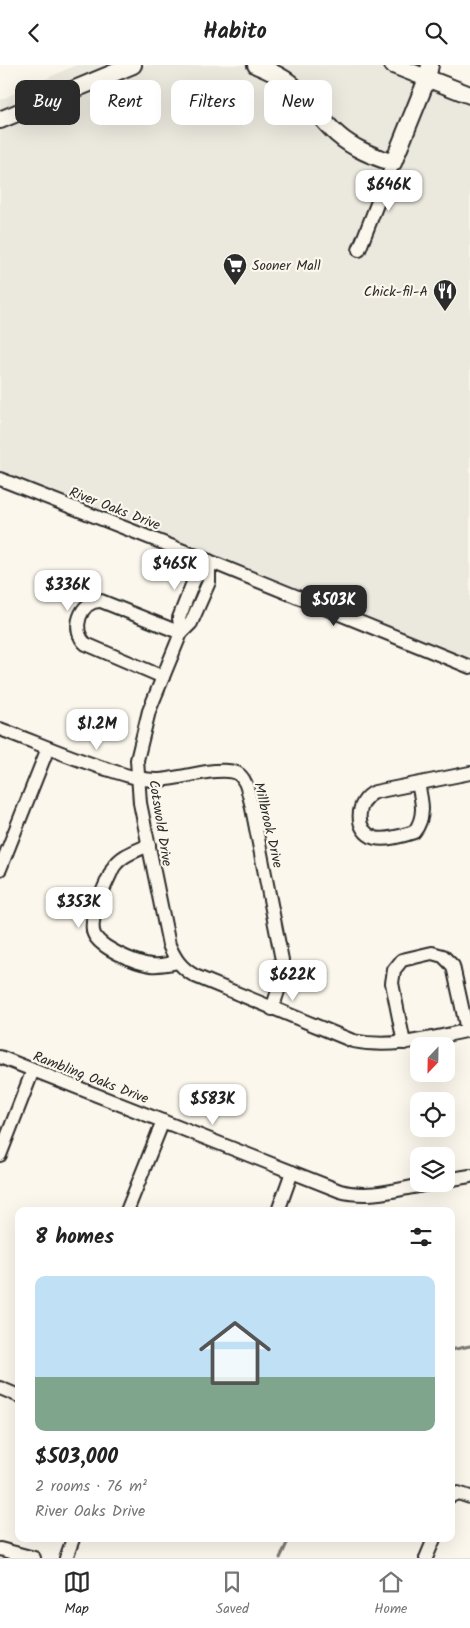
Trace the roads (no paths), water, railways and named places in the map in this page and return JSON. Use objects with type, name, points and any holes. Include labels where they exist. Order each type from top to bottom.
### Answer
[{"type":"main road","points":[[0,120],[133,65]]},
{"type":"main road","points":[[256,65],[291,84],[331,129],[349,144],[368,154],[393,163],[428,72],[441,65]]},
{"type":"main road","points":[[393,65],[428,72],[470,95]]},
{"type":"street","points":[[358,250],[393,163]]},
{"type":"street","name":"River Oaks Drive","points":[[0,479],[470,667]]},
{"type":"street","name":"Cotswold Drive","points":[[178,962],[169,945],[140,803],[137,760],[149,711],[181,633],[179,618],[194,580],[209,561]]},
{"type":"street","points":[[163,677],[80,640],[78,628],[82,613],[89,604],[94,601],[101,601],[181,633]]},
{"type":"street","name":"Millbrook Drive","points":[[0,729],[76,759],[138,778],[160,779],[226,770],[237,773],[245,781],[282,960],[281,982],[272,1009]]},
{"type":"street","points":[[0,869],[48,748]]},
{"type":"street","points":[[418,784],[422,802],[422,815],[421,823],[414,832],[381,838],[370,835],[365,830],[361,823],[360,806],[367,796],[376,792],[470,773]]},
{"type":"street","points":[[150,845],[123,857],[117,861],[113,868],[92,920],[96,939],[105,947],[151,965],[178,962],[182,968],[194,976],[272,1009],[353,1041],[384,1045],[404,1043],[469,1030],[453,966],[444,956],[432,953],[402,960],[398,963],[392,983],[404,1043]]},
{"type":"street","name":"Rambling Oaks Drive","points":[[0,1057],[352,1194],[373,1194],[410,1187]]},
{"type":"street","points":[[0,1155],[33,1070]]},
{"type":"street","points":[[129,1207],[163,1121]]},
{"type":"street","points":[[279,1207],[292,1172]]},
{"type":"street","points":[[455,1178],[470,1176]]},
{"type":"street","points":[[0,1388],[15,1394]]},
{"type":"street","points":[[455,1494],[458,1493],[470,1497]]},
{"type":"street","points":[[66,1558],[72,1542]]},
{"type":"street","points":[[426,1558],[433,1542]]},
{"type":"street","points":[[0,1549],[34,1558]]},
{"type":"waterway","points":[[455,1349],[470,1346]]},
{"type":"waterway","points":[[280,1558],[288,1542]]},
{"type":"place","name":"Sooner Mall","points":[[235,286]]},
{"type":"place","name":"Chick-fil-A","points":[[445,312]]}]
